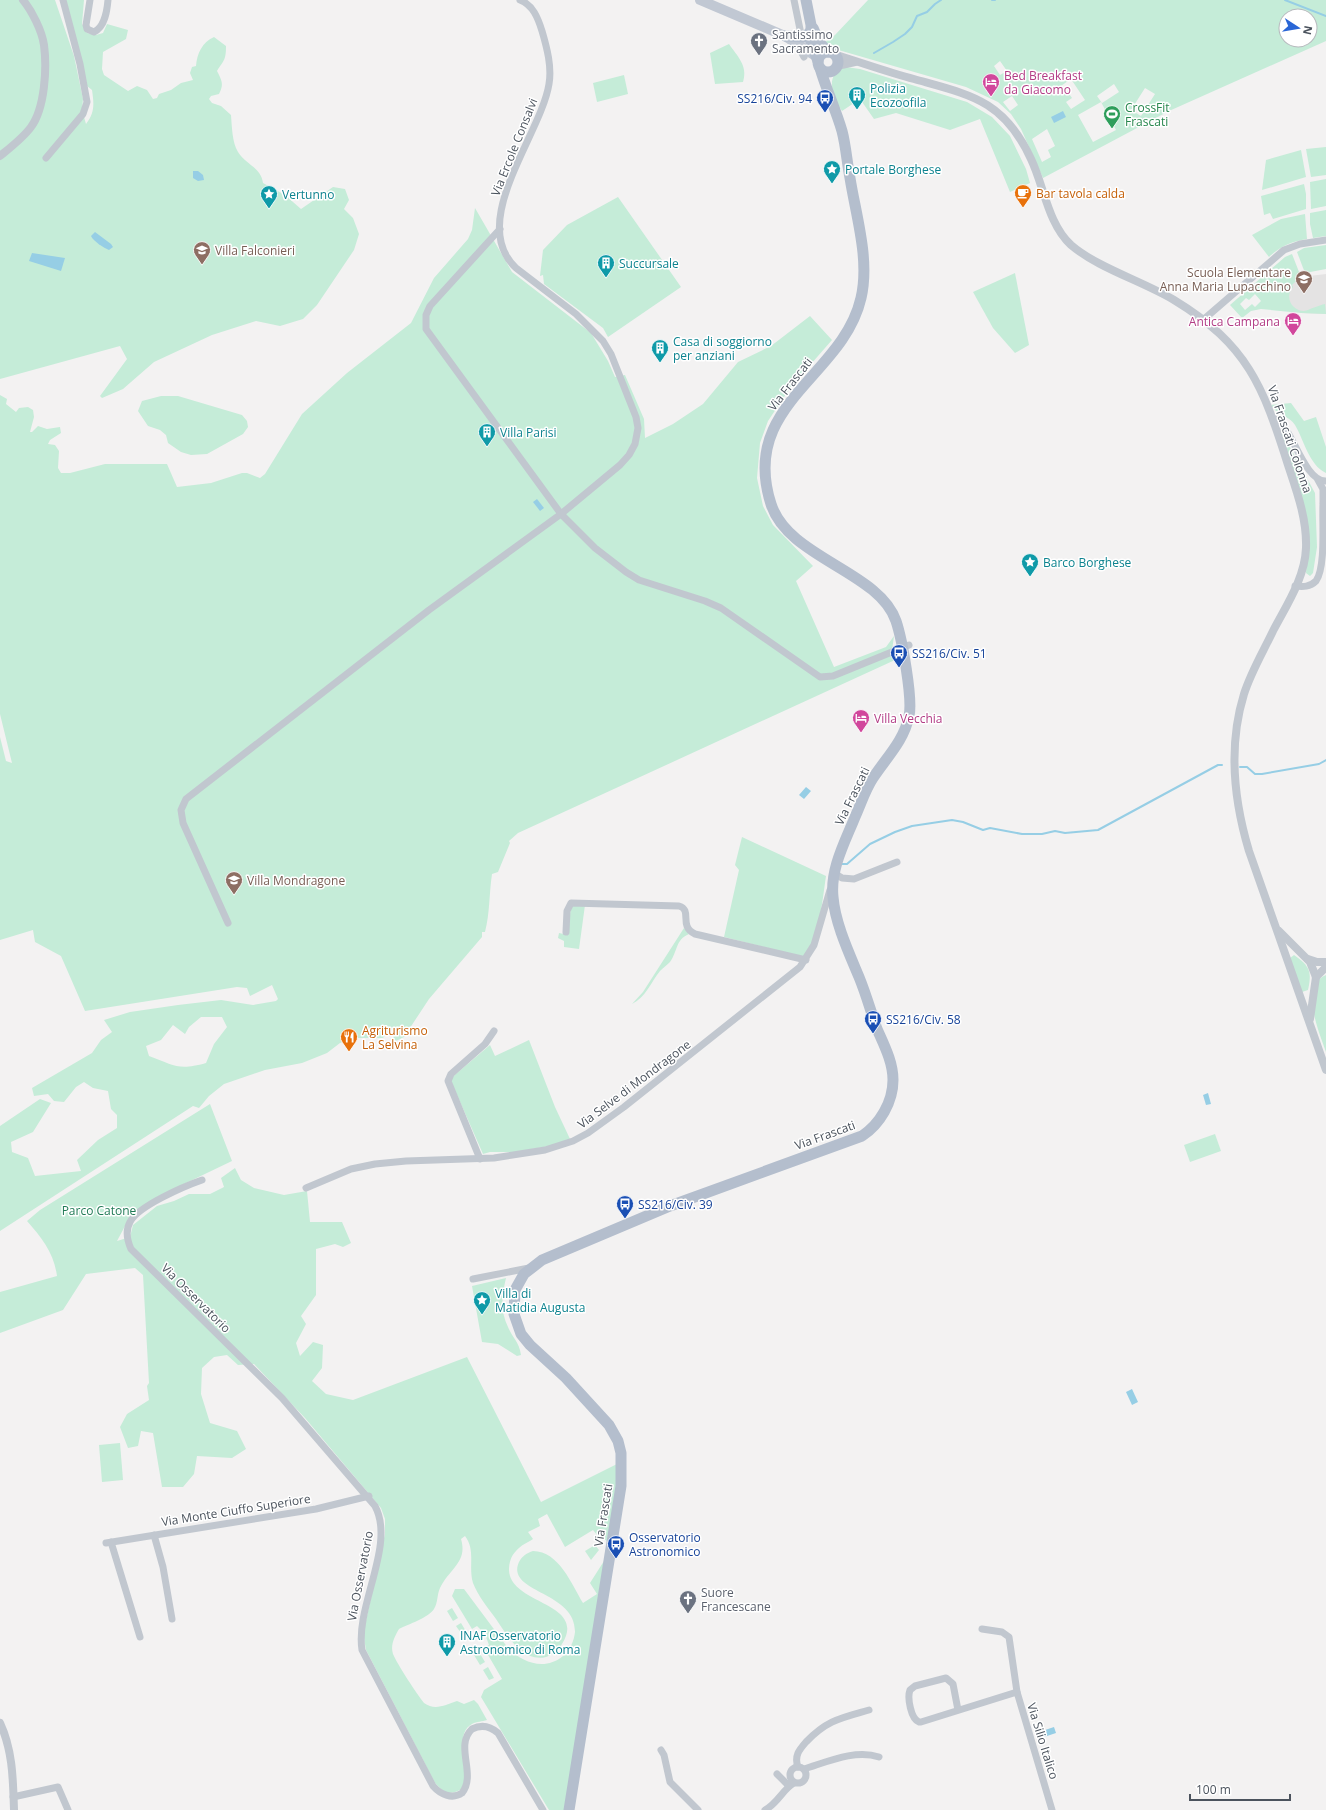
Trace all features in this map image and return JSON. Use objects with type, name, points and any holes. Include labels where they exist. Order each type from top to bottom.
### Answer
[{"type":"main road","points":[[700,0],[785,36],[829,52]]},
{"type":"main road","points":[[806,0],[811,28],[819,42],[838,61],[828,84],[828,93]]},
{"type":"main road","name":"Via Frascati","points":[[569,1810],[621,1486],[622,1462],[618,1441],[604,1417],[566,1378],[527,1342],[518,1330],[513,1311],[514,1293],[519,1280],[531,1267],[556,1254],[670,1206],[853,1141],[866,1134],[876,1124],[886,1109],[893,1085],[892,1068],[850,954],[834,906],[832,890],[834,873],[842,849],[869,784],[898,743],[909,719],[910,700],[905,646],[896,621],[884,600],[870,588],[813,551],[788,530],[774,513],[767,487],[767,452],[774,426],[790,401],[842,339],[858,310],[863,290],[862,252],[843,133],[814,60],[803,42],[811,28]]},
{"type":"main road","points":[[829,52],[814,60],[828,72],[835,68]]},
{"type":"street","points":[[0,156],[23,137],[32,126],[38,115],[43,87],[45,59],[42,36],[23,0]]},
{"type":"street","points":[[46,158],[83,114],[87,102],[80,64],[63,0]]},
{"type":"street","points":[[90,0],[86,24],[87,29],[94,32],[99,30],[102,25],[108,0]]},
{"type":"street","name":"Via Ercole Consalvi","points":[[228,923],[183,823],[181,810],[186,799],[429,610],[561,514],[626,460],[635,444],[637,422],[611,354],[605,344],[586,323],[510,262],[502,248],[500,229],[505,192],[537,121],[547,92],[550,77],[548,55],[538,21],[530,6],[520,0]]},
{"type":"street","points":[[794,0],[803,42]]},
{"type":"street","name":"Via Frascati Colonna","points":[[829,52],[858,62],[956,90],[978,98],[995,109],[1009,123],[1024,145],[1038,175],[1054,220],[1068,242],[1091,259],[1160,292],[1203,320],[1233,346],[1248,365],[1260,387],[1273,418],[1296,490],[1305,526],[1305,554],[1295,586],[1249,681],[1242,704],[1235,739],[1236,784],[1241,823],[1249,851],[1286,958],[1300,992],[1326,1070]]},
{"type":"street","name":"Via Frascati Colonna","points":[[835,68],[858,62]]},
{"type":"street","points":[[500,229],[430,306],[426,315],[426,327],[430,336],[561,514],[600,552],[630,574],[646,582],[721,608],[820,676],[833,676],[905,646]]},
{"type":"street","points":[[1203,320],[1284,250],[1300,244],[1326,240]]},
{"type":"street","points":[[1273,418],[1283,426],[1306,466],[1318,480],[1323,489],[1322,561],[1318,576],[1311,584],[1295,586]]},
{"type":"street","points":[[1318,480],[1326,481]]},
{"type":"street","points":[[834,873],[842,878],[854,878],[897,862]]},
{"type":"street","name":"Via Selve di Mondragone","points":[[306,1188],[351,1169],[375,1164],[396,1161],[480,1159],[545,1150],[566,1144],[582,1136],[624,1107],[792,975],[806,960],[818,936],[834,873]]},
{"type":"street","points":[[566,932],[567,911],[571,903],[679,906],[683,907],[686,912],[686,926],[695,934],[806,960]]},
{"type":"street","name":"Via Frascati Colonna","points":[[1275,927],[1308,959],[1316,977],[1310,1023]]},
{"type":"street","points":[[1286,958],[1290,953],[1298,950]]},
{"type":"street","points":[[1308,959],[1317,962],[1326,962]]},
{"type":"street","points":[[1316,977],[1326,967]]},
{"type":"street","points":[[1300,992],[1305,997],[1313,994]]},
{"type":"street","points":[[480,1159],[448,1081],[451,1074],[485,1044],[494,1031]]},
{"type":"street","name":"Via Osservatorio","points":[[202,1180],[175,1191],[136,1214],[130,1222],[127,1231],[131,1249],[282,1398],[369,1496],[378,1511],[381,1534],[362,1625],[362,1650],[431,1783],[438,1790],[448,1796],[454,1796],[462,1793],[467,1780],[465,1739],[472,1729],[485,1726],[492,1728],[498,1733],[543,1810]]},
{"type":"street","name":"Via Frascati","points":[[473,1279],[531,1267]]},
{"type":"street","name":"Via Monte Ciuffo Superiore","points":[[140,1637],[109,1543],[316,1509],[369,1496]]},
{"type":"street","points":[[154,1535],[163,1567],[172,1619]]},
{"type":"street","points":[[982,1629],[1002,1632],[1009,1637],[1017,1692]]},
{"type":"street","name":"Via Silio Italico","points":[[958,1710],[953,1684],[946,1678],[915,1686],[910,1690],[909,1696],[913,1717],[916,1722],[921,1722],[1017,1692],[1052,1810]]},
{"type":"street","points":[[765,1810],[778,1800],[792,1784],[799,1783],[805,1779],[806,1774],[796,1759],[798,1751],[819,1729],[831,1721],[869,1710]]},
{"type":"street","points":[[0,1723],[10,1752],[14,1810]]},
{"type":"street","points":[[661,1750],[664,1755],[670,1782],[696,1809]]},
{"type":"street","points":[[792,1784],[790,1773],[793,1769],[860,1754],[870,1754],[879,1757]]},
{"type":"street","points":[[777,1774],[792,1784]]},
{"type":"street","points":[[13,1797],[58,1787],[68,1810]]},
{"type":"shaded area","name":"Scuola Elementare Anna Maria Lupacchino","points":[[1326,274],[1326,314],[1301,313],[1272,302],[1301,277]]},
{"type":"green space","name":"Villa Falconieri","points":[[0,0],[55,0],[74,56],[83,99],[82,110],[86,124],[91,116],[93,108],[92,90],[87,86],[66,0],[84,0],[82,24],[87,33],[96,35],[103,33],[107,24],[128,30],[126,39],[103,52],[102,69],[104,75],[128,91],[137,86],[147,90],[153,99],[157,98],[159,94],[171,90],[181,83],[193,80],[190,73],[192,67],[196,66],[203,45],[210,39],[214,37],[226,46],[224,60],[217,71],[222,82],[222,88],[219,94],[211,96],[209,99],[212,103],[221,106],[231,115],[233,139],[238,152],[259,173],[263,183],[285,195],[301,209],[333,187],[345,189],[349,200],[344,209],[353,218],[359,234],[354,250],[317,305],[303,319],[280,326],[256,321],[212,335],[154,362],[123,389],[102,398],[100,396],[127,359],[120,346],[0,379]]},
{"type":"green space","points":[[868,0],[1326,0],[1326,41],[1318,45],[1318,8],[1278,8],[1278,48],[1310,48],[1169,111],[1043,178],[1021,129],[1011,114],[998,102],[966,87],[835,49],[824,43],[835,35]],"holes":[[[1000,61],[1007,71],[1000,75],[994,66]],[[1071,79],[1085,100],[1071,109],[1066,102],[1072,98],[1067,91],[1062,94],[1058,88]],[[1114,84],[1119,92],[1102,103],[1097,96]],[[1145,88],[1155,94],[1141,116],[1131,110]],[[1012,96],[1018,105],[1010,111],[1003,102]],[[1101,102],[1116,130],[1093,142],[1078,115]],[[1047,129],[1055,146],[1048,150],[1051,157],[1042,162],[1032,139]]]},
{"type":"green space","points":[[729,44],[743,66],[743,82],[715,84],[710,53]]},
{"type":"green space","points":[[846,67],[860,69],[967,102],[992,117],[1010,136],[1026,169],[1030,183],[1010,192],[980,119],[950,130],[896,113],[874,119],[860,99],[842,111],[833,93],[832,80],[834,75],[839,70]]},
{"type":"green space","points":[[624,75],[628,94],[597,102],[593,83]]},
{"type":"green space","points":[[1326,147],[1326,175],[1311,177],[1306,149]]},
{"type":"green space","points":[[1301,150],[1306,177],[1262,190],[1266,160]]},
{"type":"green space","points":[[1326,179],[1326,206],[1311,209],[1310,182]]},
{"type":"green space","points":[[1304,184],[1306,209],[1273,219],[1270,213],[1264,215],[1261,196]]},
{"type":"green space","points":[[618,197],[681,287],[608,337],[603,328],[544,284],[543,275],[540,276],[543,250],[567,225]]},
{"type":"green space","points":[[475,208],[512,272],[591,333],[608,361],[615,377],[625,375],[644,419],[645,438],[673,424],[703,404],[738,362],[771,346],[810,316],[832,340],[790,388],[768,421],[760,443],[757,478],[763,506],[773,525],[813,566],[796,581],[834,667],[886,647],[894,636],[892,651],[895,660],[518,833],[509,841],[510,843],[498,872],[492,874],[488,918],[485,932],[482,932],[482,937],[429,999],[404,1037],[396,1041],[393,1038],[396,1029],[389,1031],[383,1038],[356,1038],[340,1043],[327,1053],[302,1063],[265,1070],[224,1084],[209,1096],[199,1108],[193,1106],[0,1231],[0,1126],[40,1099],[51,1103],[33,1132],[11,1142],[12,1152],[28,1158],[35,1176],[81,1171],[77,1160],[98,1140],[117,1128],[117,1115],[111,1109],[108,1091],[93,1088],[84,1082],[76,1087],[64,1102],[54,1101],[48,1094],[34,1096],[32,1088],[92,1053],[101,1040],[112,1032],[104,1020],[130,1012],[178,1005],[221,1000],[253,1005],[276,1001],[278,999],[272,985],[250,996],[247,988],[237,987],[85,1011],[61,956],[35,942],[33,930],[0,940],[0,737],[6,761],[12,763],[0,714],[0,395],[7,399],[6,404],[16,412],[19,408],[28,407],[33,410],[34,417],[30,432],[38,426],[47,429],[60,427],[61,433],[50,440],[48,444],[55,445],[59,451],[58,468],[61,473],[70,473],[105,464],[167,464],[177,487],[211,483],[242,473],[247,473],[260,478],[265,474],[302,414],[347,373],[411,323],[434,278],[468,239],[472,230]],"holes":[[[201,1017],[222,1017],[227,1027],[214,1044],[206,1063],[182,1067],[149,1056],[146,1046],[161,1040],[173,1025],[185,1034],[189,1027]]]},
{"type":"green space","points":[[1326,210],[1326,236],[1313,238],[1310,224],[1310,213]]},
{"type":"green space","points":[[1305,214],[1307,239],[1286,245],[1269,257],[1252,235],[1281,219]]},
{"type":"green space","points":[[1326,245],[1326,269],[1305,273],[1297,252],[1304,248]]},
{"type":"green space","points":[[1292,254],[1301,277],[1292,285],[1293,287],[1290,291],[1289,299],[1293,306],[1296,309],[1304,311],[1325,304],[1326,314],[1261,309],[1251,311],[1242,318],[1230,305],[1285,257]],"holes":[[[1255,294],[1261,301],[1255,307],[1252,304],[1245,310],[1240,304],[1246,298],[1249,300]]]},
{"type":"green space","points":[[1015,273],[1029,345],[1015,353],[993,328],[973,292]]},
{"type":"green space","points":[[161,396],[178,396],[242,415],[247,421],[248,427],[243,434],[207,454],[191,455],[181,452],[168,443],[166,435],[160,430],[148,426],[138,411],[142,401]]},
{"type":"green space","points":[[1291,403],[1304,421],[1316,417],[1326,447],[1326,473],[1315,464],[1311,458],[1293,422],[1276,411],[1271,405]]},
{"type":"green space","points":[[1280,429],[1315,493],[1317,547],[1313,573],[1310,576],[1306,573],[1308,541]]},
{"type":"green space","points":[[742,837],[826,876],[822,907],[817,928],[814,938],[804,957],[724,937],[739,870],[735,865]]},
{"type":"green space","points":[[571,905],[585,905],[579,949],[564,947],[564,941],[558,938],[559,933],[568,935]]},
{"type":"green space","points":[[684,928],[689,934],[681,939],[673,958],[660,971],[641,997],[632,1004],[643,992]]},
{"type":"green space","points":[[1294,955],[1307,966],[1310,974],[1308,990],[1302,992],[1290,958]]},
{"type":"green space","points":[[1326,975],[1326,1052],[1316,1022],[1312,999],[1314,989],[1318,981]]},
{"type":"green space","points":[[529,1040],[555,1107],[570,1139],[555,1145],[515,1152],[490,1152],[483,1154],[450,1079],[490,1045],[495,1056]]},
{"type":"green space","name":"Parco Catone","points":[[210,1104],[232,1161],[159,1196],[132,1213],[117,1241],[130,1237],[133,1225],[157,1206],[174,1201],[189,1194],[210,1194],[224,1187],[221,1178],[235,1168],[241,1180],[254,1188],[284,1195],[307,1191],[310,1222],[342,1222],[351,1243],[343,1247],[335,1244],[316,1249],[316,1295],[301,1316],[306,1324],[296,1343],[300,1356],[313,1342],[323,1345],[322,1368],[312,1381],[326,1394],[353,1400],[467,1357],[541,1502],[621,1462],[607,1541],[597,1535],[593,1530],[565,1547],[547,1514],[538,1519],[540,1526],[528,1532],[533,1539],[518,1549],[513,1555],[509,1565],[513,1582],[521,1590],[557,1611],[565,1620],[567,1630],[562,1644],[556,1652],[546,1657],[537,1658],[523,1652],[510,1640],[475,1588],[471,1571],[470,1547],[465,1536],[461,1539],[462,1554],[460,1560],[440,1588],[434,1609],[423,1618],[399,1629],[393,1641],[393,1654],[424,1703],[432,1707],[436,1707],[444,1706],[457,1701],[464,1704],[474,1700],[487,1720],[474,1723],[466,1729],[462,1744],[464,1772],[463,1788],[455,1792],[445,1792],[435,1783],[366,1650],[364,1638],[365,1625],[385,1534],[385,1519],[381,1508],[305,1418],[254,1364],[238,1365],[227,1355],[214,1357],[202,1368],[201,1394],[210,1423],[237,1431],[246,1449],[232,1458],[197,1456],[194,1474],[183,1487],[162,1487],[153,1433],[141,1431],[138,1446],[128,1448],[120,1427],[127,1414],[149,1400],[147,1386],[149,1383],[143,1275],[135,1268],[86,1274],[63,1310],[0,1333],[0,1292],[57,1276],[50,1253],[38,1234],[27,1221],[40,1210]]},
{"type":"green space","points":[[1215,1134],[1221,1151],[1190,1162],[1184,1145]]},
{"type":"green space","points":[[506,1278],[503,1309],[505,1321],[520,1350],[521,1355],[517,1356],[498,1344],[482,1342],[472,1286]]},
{"type":"green space","points":[[120,1443],[123,1480],[102,1482],[99,1445]]},
{"type":"green space","points":[[595,1545],[599,1550],[591,1560],[585,1551]]},
{"type":"green space","points":[[533,1551],[542,1552],[564,1570],[583,1603],[597,1594],[590,1583],[604,1561],[565,1810],[549,1810],[481,1697],[484,1690],[502,1679],[484,1648],[489,1645],[485,1634],[477,1626],[472,1629],[452,1596],[455,1589],[464,1589],[508,1648],[520,1658],[542,1664],[556,1661],[570,1648],[575,1632],[572,1618],[565,1608],[531,1587],[522,1580],[517,1572],[519,1562],[522,1558]]},
{"type":"green space","points":[[452,1608],[458,1618],[453,1621],[447,1611]]},
{"type":"green space","points":[[461,1623],[467,1633],[463,1636],[456,1626]]},
{"type":"green space","points":[[479,1652],[485,1662],[480,1665],[474,1655]]},
{"type":"green space","points":[[488,1667],[494,1678],[489,1680],[483,1670]]},
{"type":"water","points":[[1063,111],[1066,117],[1054,123],[1051,117]]},
{"type":"water","points":[[193,171],[198,171],[203,175],[204,180],[198,181],[193,178]]},
{"type":"water","points":[[95,232],[113,247],[109,250],[96,242],[91,236]]},
{"type":"water","points":[[32,253],[65,258],[61,271],[29,261]]},
{"type":"water","points":[[537,499],[544,508],[540,511],[533,502]]},
{"type":"water","points":[[806,787],[811,791],[804,799],[799,795]]},
{"type":"water","points":[[1208,1093],[1211,1104],[1206,1105],[1203,1095]]},
{"type":"water","points":[[1132,1389],[1138,1402],[1132,1405],[1126,1392]]},
{"type":"water","points":[[1054,1727],[1056,1733],[1044,1737],[1042,1731]]},
{"type":"waterway","points":[[874,53],[905,34],[912,27],[917,16],[927,12],[941,0]]},
{"type":"waterway","points":[[1285,0],[1326,16]]},
{"type":"waterway","points":[[1240,767],[1247,767],[1255,774],[1262,774],[1319,764],[1326,760]]},
{"type":"waterway","points":[[842,864],[847,864],[870,844],[895,832],[912,826],[952,820],[963,822],[983,830],[990,828],[1022,834],[1042,834],[1055,831],[1065,833],[1098,830],[1218,765],[1222,765]]},
{"type":"place","name":"Santissimo Sacramento","points":[[759,56]]},
{"type":"place","name":"Bed Breakfast da Giacomo","points":[[991,97]]},
{"type":"place","name":"Polizia Ecozoofila","points":[[857,110]]},
{"type":"place","name":"SS216/Civ. 94","points":[[825,113]]},
{"type":"place","name":"CrossFit Frascati","points":[[1112,129]]},
{"type":"place","name":"Portale Borghese","points":[[832,184]]},
{"type":"place","name":"Bar tavola calda","points":[[1023,208]]},
{"type":"place","name":"Vertunno","points":[[269,209]]},
{"type":"place","name":"Villa Falconieri","points":[[202,265]]},
{"type":"place","name":"Succursale","points":[[606,278]]},
{"type":"place","name":"Scuola Elementare Anna Maria Lupacchino","points":[[1304,294]]},
{"type":"place","name":"Antica Campana","points":[[1293,336]]},
{"type":"place","name":"Casa di soggiorno per anziani","points":[[660,363]]},
{"type":"place","name":"Villa Parisi","points":[[487,447]]},
{"type":"place","name":"Barco Borghese","points":[[1030,577]]},
{"type":"place","name":"SS216/Civ. 51","points":[[899,668]]},
{"type":"place","name":"Villa Vecchia","points":[[861,733]]},
{"type":"place","name":"Villa Mondragone","points":[[234,895]]},
{"type":"place","name":"SS216/Civ. 58","points":[[873,1034]]},
{"type":"place","name":"Agriturismo La Selvina","points":[[349,1052]]},
{"type":"place","name":"SS216/Civ. 39","points":[[625,1219]]},
{"type":"place","name":"Villa di Matidia Augusta","points":[[482,1315]]},
{"type":"place","name":"Osservatorio Astronomico","points":[[616,1559]]},
{"type":"place","name":"Suore Francescane","points":[[688,1614]]},
{"type":"place","name":"INAF Osservatorio Astronomico di Roma","points":[[447,1657]]}]
